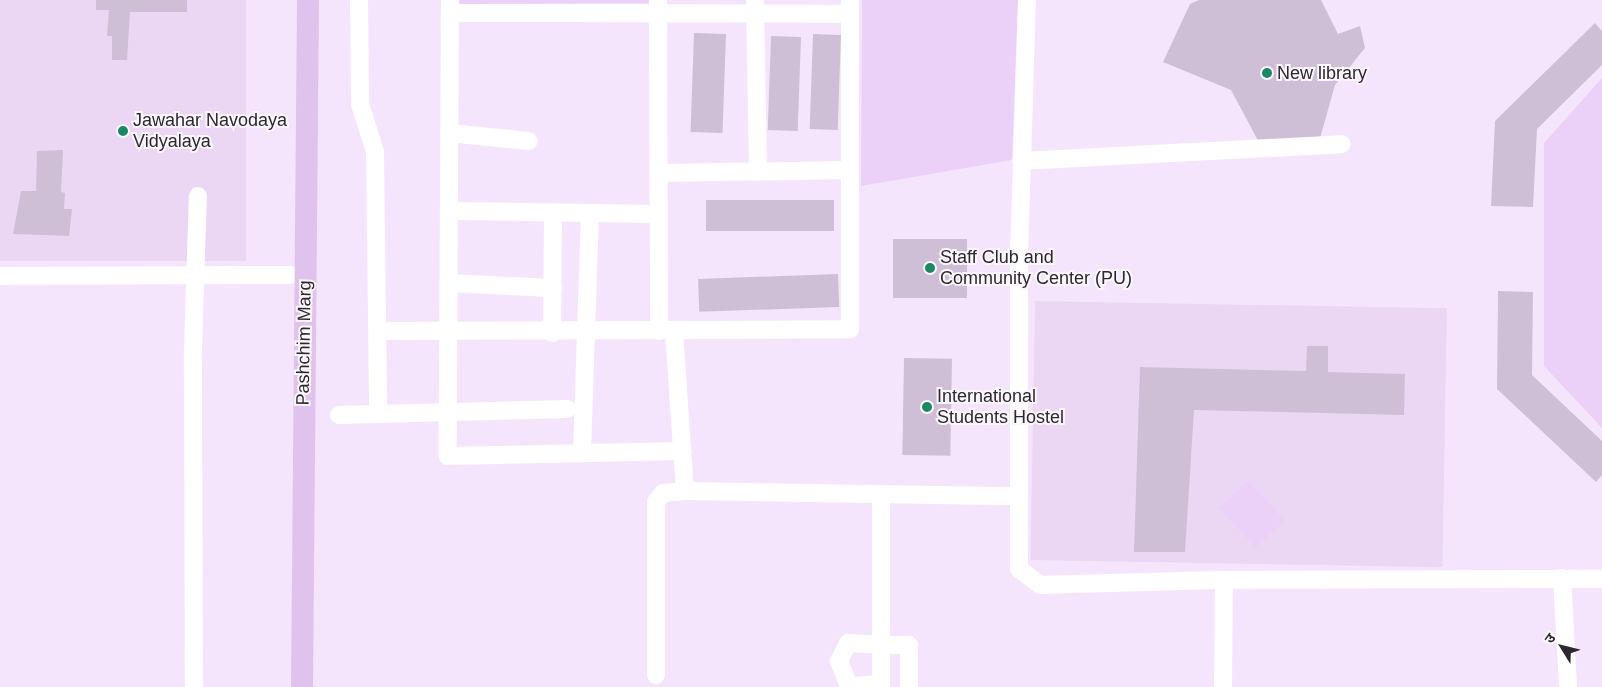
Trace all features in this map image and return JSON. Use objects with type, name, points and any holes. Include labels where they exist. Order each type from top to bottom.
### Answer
[{"type":"main road","points":[[287,687],[292,0]]},
{"type":"main road","name":"Pashchim Marg","points":[[302,687],[308,0]]},
{"type":"street","points":[[359,0],[360,104],[375,152],[378,414]]},
{"type":"street","points":[[1027,0],[1021,161],[1016,496],[1019,569],[1040,585],[1224,580],[1602,579]]},
{"type":"street","points":[[378,331],[448,333],[552,333],[850,329],[850,7],[450,7],[448,333],[448,456],[683,451]]},
{"type":"street","points":[[658,7],[659,214],[666,331],[683,451],[685,491]]},
{"type":"street","points":[[756,7],[758,172]]},
{"type":"street","points":[[449,133],[529,141]]},
{"type":"street","points":[[1021,161],[1342,144]]},
{"type":"street","points":[[659,173],[850,170]]},
{"type":"street","points":[[194,687],[198,196]]},
{"type":"street","points":[[449,211],[659,214]]},
{"type":"street","points":[[552,333],[554,212]]},
{"type":"street","points":[[582,453],[588,332],[590,213]]},
{"type":"street","points":[[0,276],[196,273],[290,275]]},
{"type":"street","points":[[449,283],[553,288]]},
{"type":"street","points":[[339,415],[567,409]]},
{"type":"street","points":[[656,675],[656,502],[663,493],[685,491],[1016,496]]},
{"type":"street","points":[[882,494],[881,645],[909,645],[909,687]]},
{"type":"street","points":[[1562,578],[1568,687]]},
{"type":"street","points":[[1223,687],[1224,580]]},
{"type":"shaded area","name":"Jawahar Navodaya Vidyalaya","points":[[0,0],[246,0],[246,261],[0,261]]},
{"type":"shaded area","points":[[459,0],[652,0],[652,3],[459,4]]},
{"type":"shaded area","points":[[862,0],[1018,0],[1012,160],[861,186]]},
{"type":"shaded area","points":[[1602,78],[1602,428],[1544,366],[1544,143]]},
{"type":"shaded area","points":[[1035,301],[1447,308],[1442,567],[1030,560]]},
{"type":"shaded area","points":[[1248,481],[1285,520],[1256,548],[1219,508]]},
{"type":"building","points":[[96,0],[187,0],[187,12],[130,12],[127,60],[112,60],[112,36],[107,36],[109,10],[96,10]]},
{"type":"building","name":"New library","points":[[1199,0],[1321,0],[1338,34],[1360,26],[1365,48],[1335,85],[1319,142],[1262,148],[1231,90],[1163,62],[1190,4]]},
{"type":"building","points":[[1595,23],[1602,31],[1602,65],[1537,129],[1533,207],[1491,206],[1495,121]]},
{"type":"building","points":[[694,33],[726,34],[723,133],[691,132]]},
{"type":"building","points":[[813,34],[841,35],[838,130],[810,129]]},
{"type":"building","points":[[771,36],[801,37],[798,131],[768,130]]},
{"type":"building","points":[[63,150],[61,192],[65,193],[64,209],[72,209],[69,236],[13,234],[21,191],[36,191],[37,151]]},
{"type":"building","points":[[706,200],[834,200],[834,231],[706,231]]},
{"type":"building","name":"Staff Club and Community Center (PU)","points":[[893,239],[967,239],[967,298],[893,298]]},
{"type":"building","points":[[838,274],[839,307],[699,312],[698,279]]},
{"type":"building","points":[[1498,291],[1533,292],[1532,375],[1602,441],[1602,475],[1596,482],[1497,389]]},
{"type":"building","points":[[1307,346],[1328,346],[1328,372],[1405,374],[1404,415],[1194,410],[1185,552],[1134,552],[1140,367],[1306,371]]},
{"type":"building","name":"International Students Hostel","points":[[904,358],[952,359],[950,456],[902,455]]},
{"type":"place","name":"New library","points":[[1267,73]]},
{"type":"place","name":"Jawahar Navodaya Vidyalaya","points":[[123,131]]},
{"type":"place","name":"Staff Club and Community Center (PU)","points":[[930,268]]},
{"type":"place","name":"International Students Hostel","points":[[927,407]]}]
